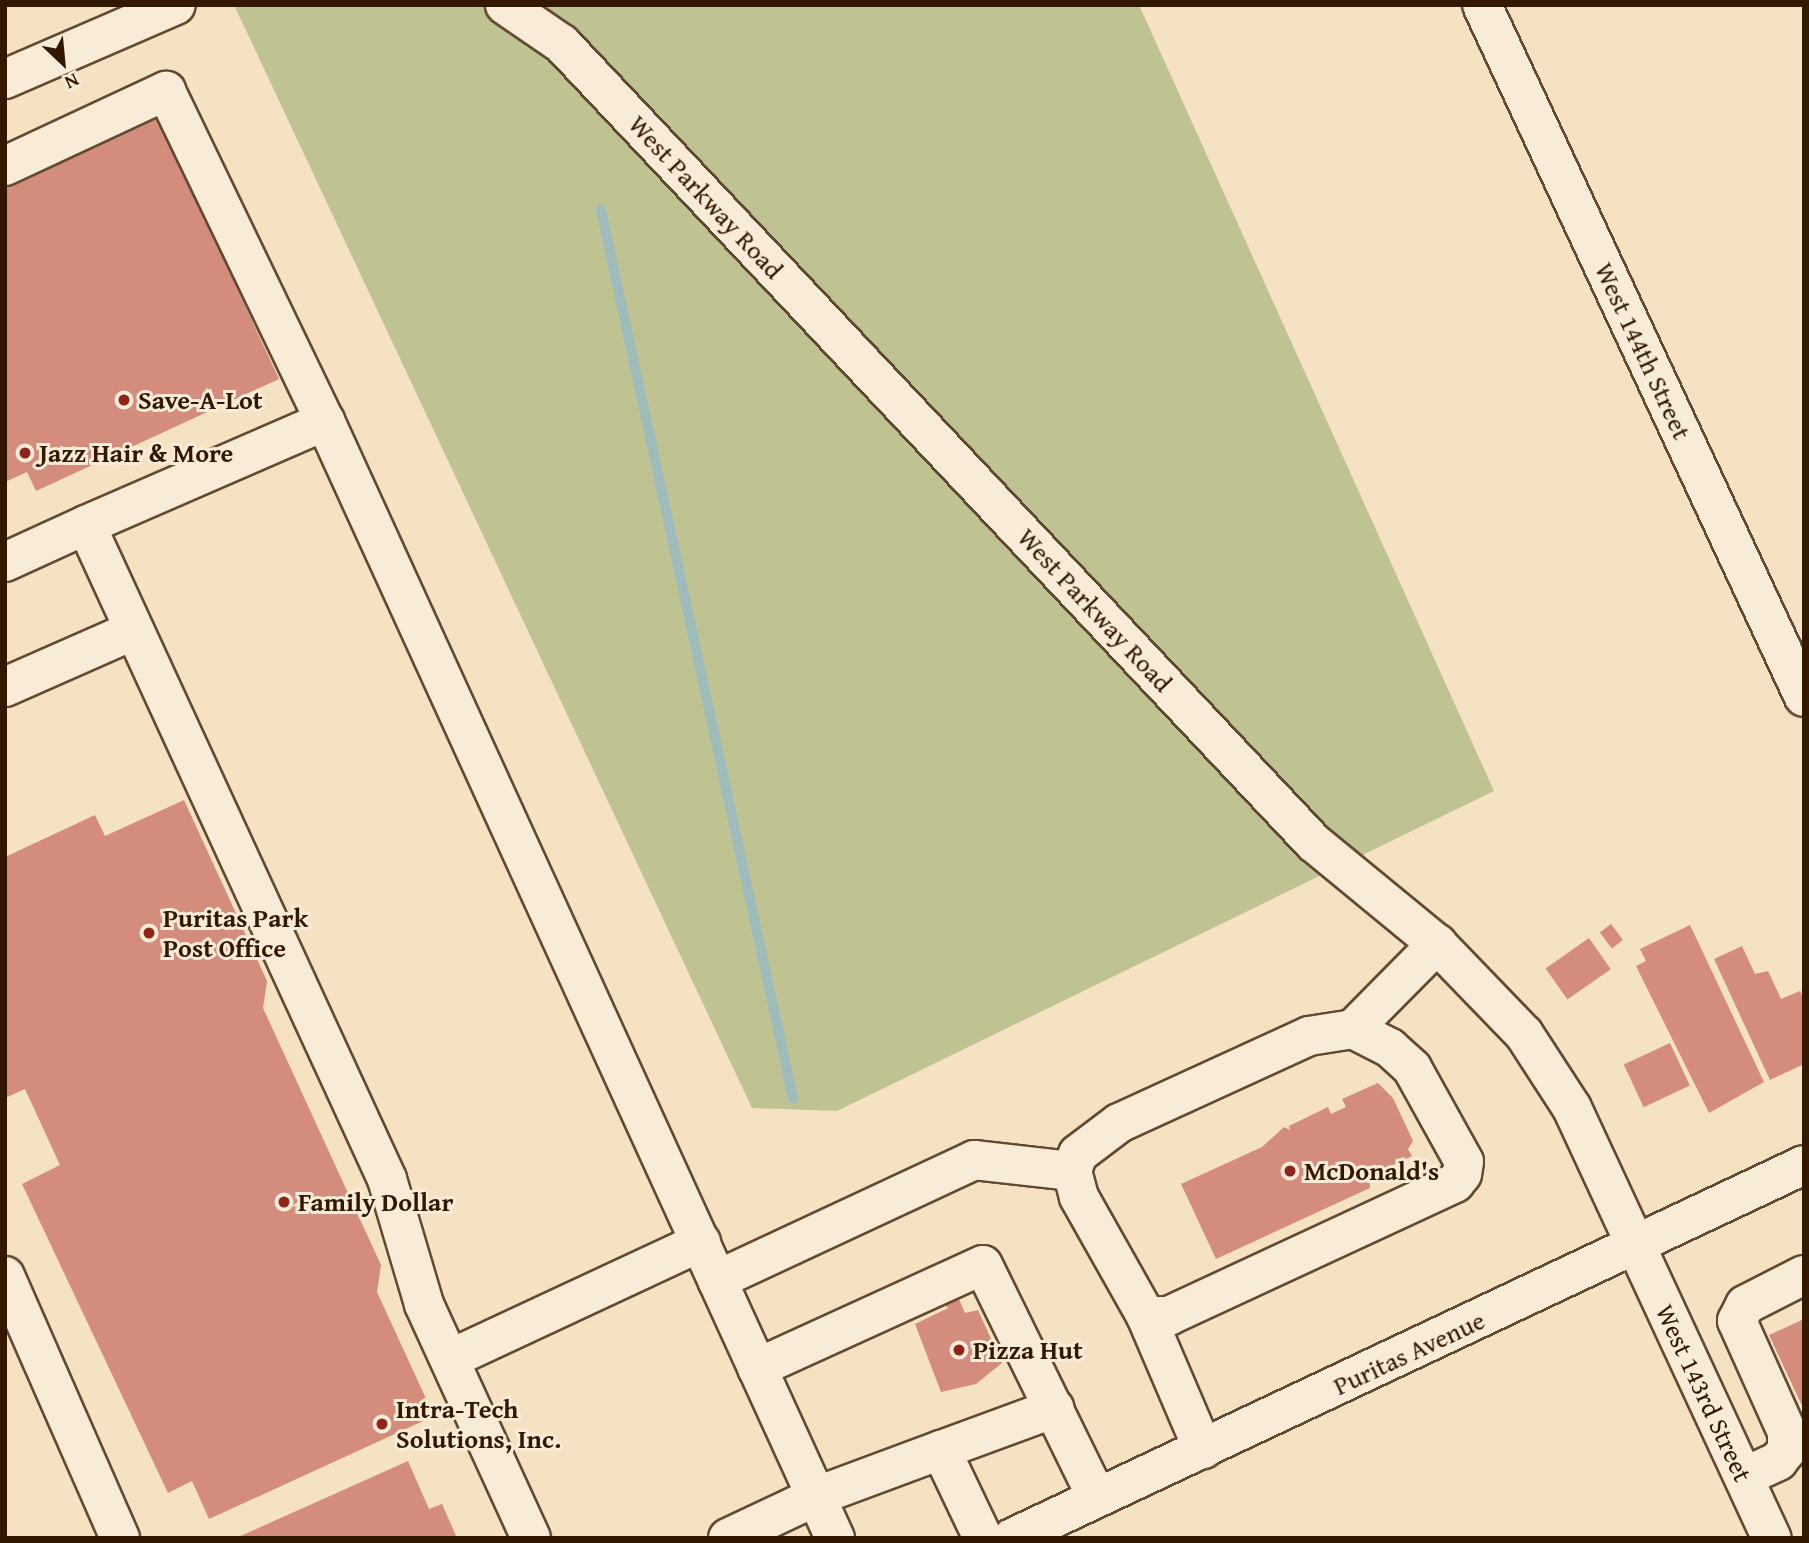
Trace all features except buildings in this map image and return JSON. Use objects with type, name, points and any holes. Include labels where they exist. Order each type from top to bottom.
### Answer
[{"type":"street","points":[[5,79],[176,5]]},
{"type":"street","name":"West Parkway Road","points":[[505,5],[562,44],[1314,843],[1437,944],[1483,986],[1538,1055],[1572,1108],[1636,1248]]},
{"type":"street","name":"West 144th Street","points":[[1482,5],[1804,697]]},
{"type":"street","points":[[5,166],[166,90],[325,421],[835,1538]]},
{"type":"street","points":[[5,562],[325,421]]},
{"type":"street","points":[[86,525],[387,1179],[424,1304],[531,1538]]},
{"type":"street","points":[[5,687],[134,630]]},
{"type":"street","points":[[1353,1029],[1437,944]]},
{"type":"street","points":[[1146,1316],[1169,1316],[1455,1183],[1464,1162],[1412,1068],[1390,1048],[1353,1029],[1309,1036],[1119,1123],[1079,1154],[1072,1171],[1079,1197],[1146,1316],[1203,1449]]},
{"type":"street","points":[[718,1280],[974,1160],[1072,1171]]},
{"type":"street","name":"Puritas Avenue","points":[[1012,1538],[1636,1248],[1804,1166]]},
{"type":"street","points":[[450,1359],[701,1242]]},
{"type":"street","name":"West 143rd Street","points":[[1636,1248],[1772,1538]]},
{"type":"street","points":[[757,1368],[983,1265],[1097,1499]]},
{"type":"street","points":[[1744,1478],[1778,1461],[1787,1450],[1787,1432],[1737,1321],[1745,1305],[1804,1275]]},
{"type":"street","points":[[5,1276],[120,1538]]},
{"type":"street","points":[[729,1538],[817,1496],[1055,1408]]},
{"type":"street","points":[[941,1450],[983,1538]]},
{"type":"green space","points":[[234,5],[1139,5],[1494,791],[837,1111],[752,1108]]},
{"type":"waterway","points":[[601,210],[793,1098]]},
{"type":"place","name":"Save-A-Lot","points":[[124,400]]},
{"type":"place","name":"Jazz Hair & More","points":[[25,453]]},
{"type":"place","name":"Puritas Park Post Office","points":[[149,933]]},
{"type":"place","name":"McDonald's","points":[[1290,1171]]},
{"type":"place","name":"Family Dollar","points":[[284,1202]]},
{"type":"place","name":"Pizza Hut","points":[[959,1350]]},
{"type":"place","name":"Intra-Tech Solutions, Inc.","points":[[382,1424]]}]
